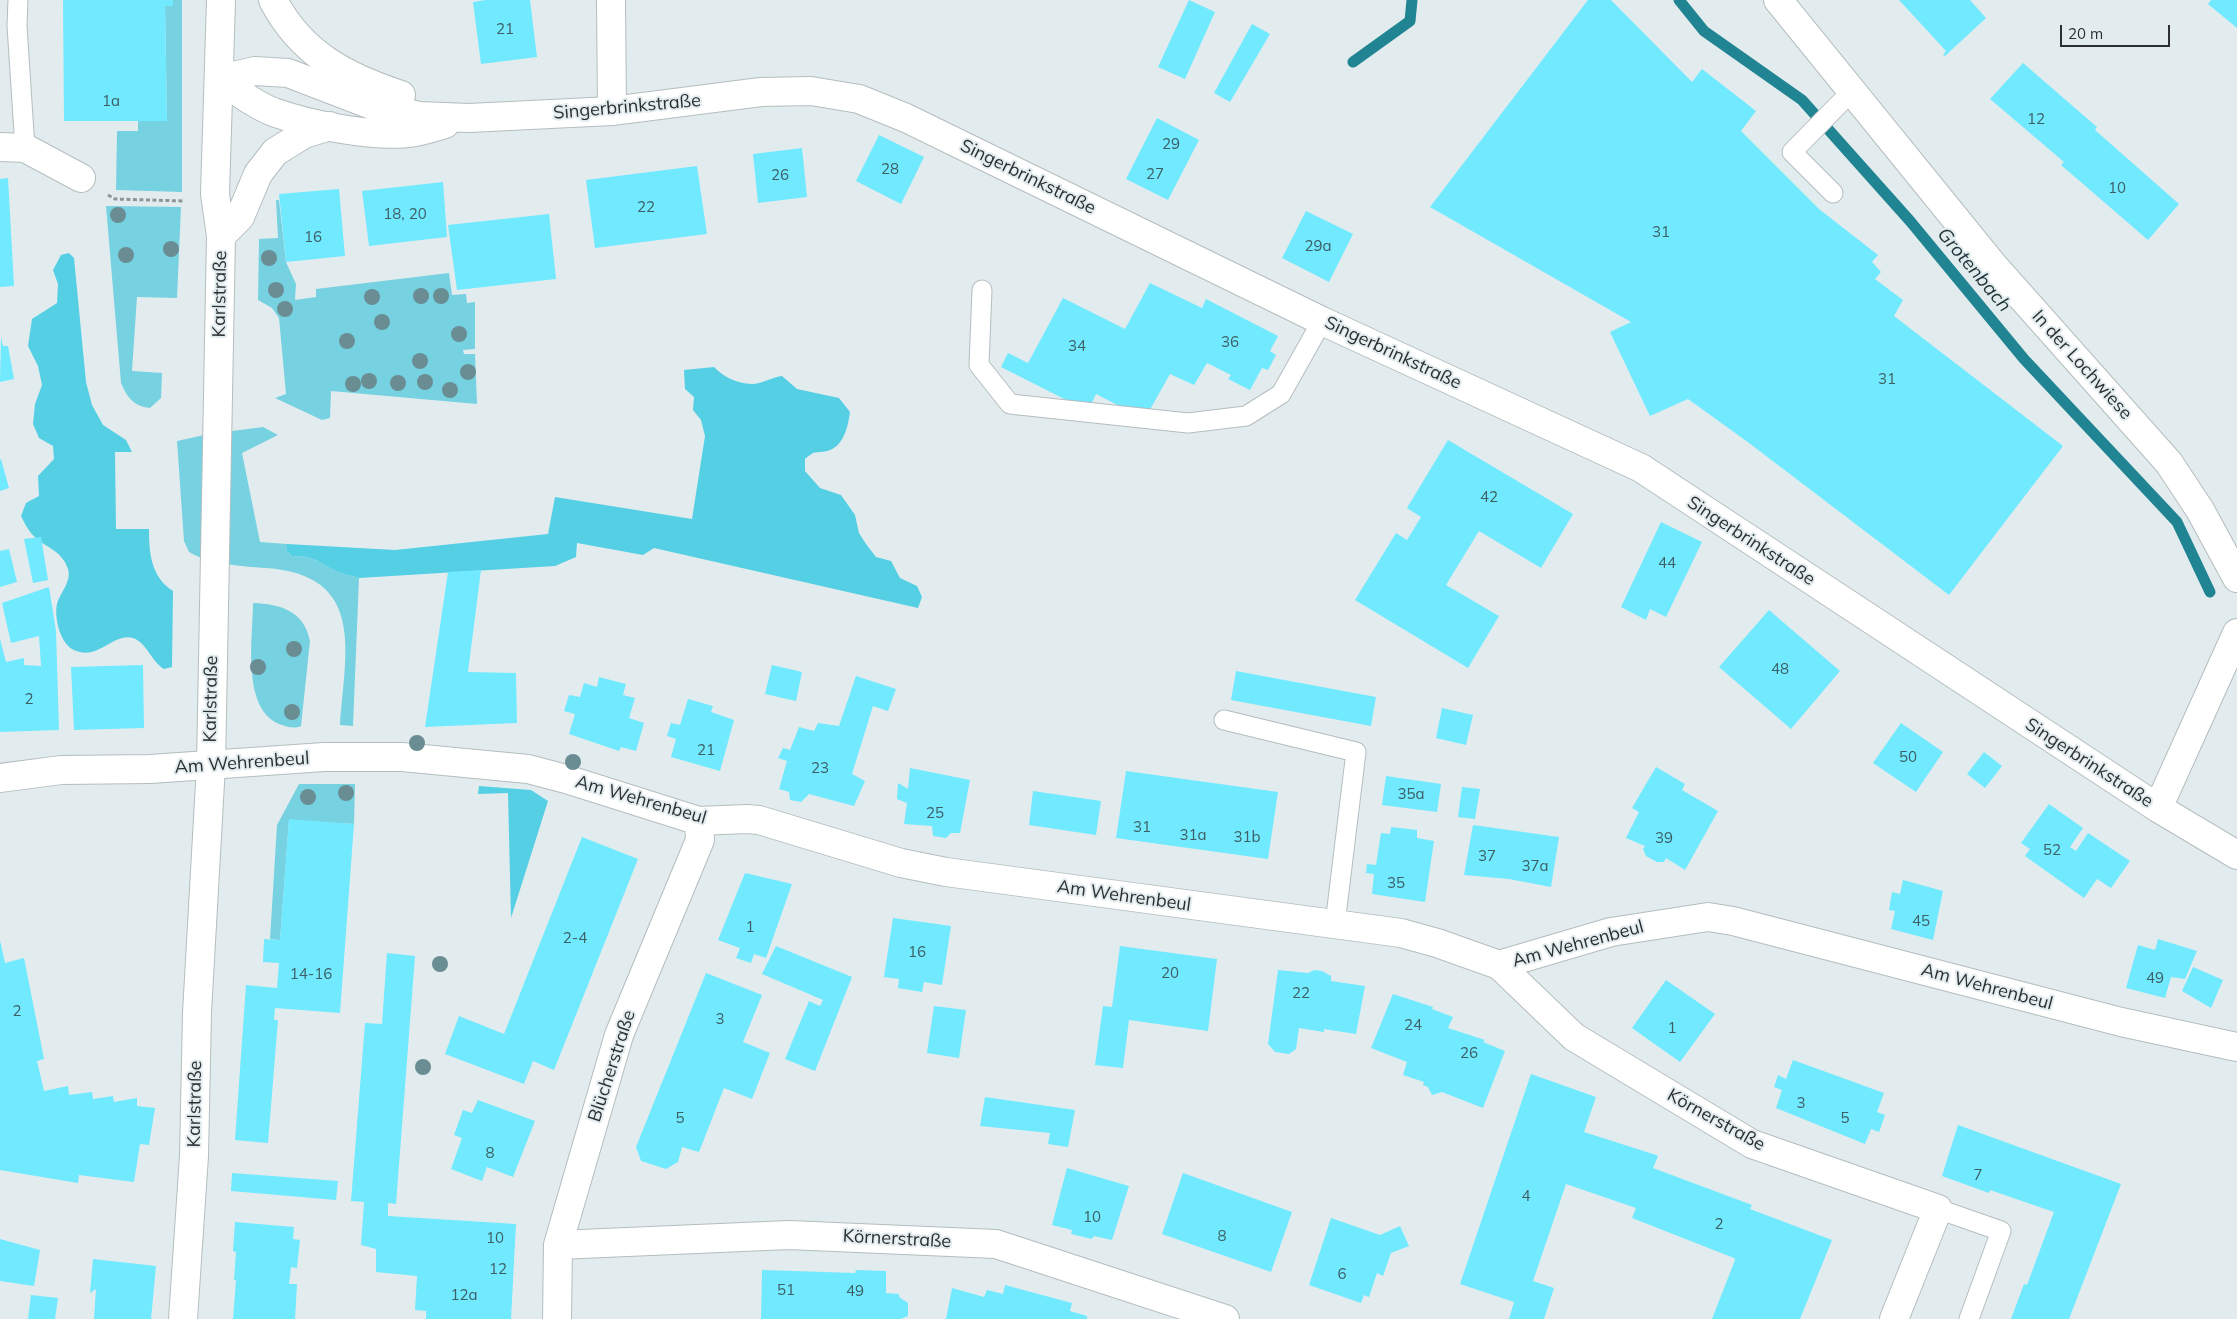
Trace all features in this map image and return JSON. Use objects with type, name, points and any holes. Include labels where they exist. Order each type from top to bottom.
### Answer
[{"type":"street","name":"Karlstraße","points":[[183,1319],[194,1156],[197,1013],[210,765],[221,236],[215,194],[221,0]]},
{"type":"street","name":"Singerbrinkstraße","points":[[273,0],[280,13],[303,43],[328,63],[373,86],[469,118]]},
{"type":"street","points":[[611,0],[612,111]]},
{"type":"street","name":"In der Lochwiese","points":[[1778,0],[1846,98],[2169,463],[2200,510],[2237,578]]},
{"type":"street","name":"Singerbrinkstraße","points":[[220,79],[255,71],[288,72],[374,106],[419,116],[469,118],[612,111],[761,92],[811,91],[859,99],[906,118],[1322,321],[1641,468],[2158,808],[2237,855]]},
{"type":"street","name":"Singerbrinkstraße","points":[[220,79],[275,113],[330,126],[370,132],[409,133],[469,118]]},
{"type":"street","name":"Singerbrinkstraße","points":[[221,236],[240,216],[258,174],[275,152],[304,134],[330,126]]},
{"type":"street","points":[[13,147],[80,178]]},
{"type":"street","points":[[2158,808],[2237,633]]},
{"type":"street","name":"Am Wehrenbeul","points":[[0,778],[61,770],[150,769],[324,757],[394,757],[528,769],[700,821],[747,818],[759,820],[901,863],[946,872],[1401,933],[1437,943],[1499,966],[1611,932],[1708,917],[1742,923],[2121,1022],[2237,1047]]},
{"type":"street","name":"Blücherstraße","points":[[557,1319],[558,1244],[620,1035],[700,840],[700,821]]},
{"type":"street","name":"Körnerstraße","points":[[1499,966],[1574,1036],[1752,1144],[1938,1209]]},
{"type":"street","points":[[1894,1319],[1938,1209]]},
{"type":"street","name":"Körnerstraße","points":[[558,1244],[788,1235],[996,1244],[1225,1319]]},
{"type":"lane","points":[[13,147],[18,0]]},
{"type":"lane","points":[[1833,193],[1792,152],[1846,98]]},
{"type":"lane","points":[[982,290],[979,365],[1010,404],[1188,423],[1246,416],[1281,394],[1322,321]]},
{"type":"lane","points":[[1224,720],[1356,752],[1335,924]]},
{"type":"lane","points":[[1938,1209],[2001,1231],[1969,1319]]},
{"type":"path","points":[[115,199],[186,201]]},
{"type":"shaded area","points":[[173,0],[182,0],[182,192],[116,190],[117,131],[138,131],[138,121],[167,121],[165,6],[173,6]]},
{"type":"shaded area","points":[[276,200],[279,200],[286,262],[296,284],[295,300],[316,297],[316,289],[449,273],[452,295],[466,294],[467,303],[475,302],[475,349],[463,350],[464,354],[475,354],[477,404],[331,391],[330,418],[322,420],[275,398],[286,394],[279,318],[272,308],[258,300],[259,239],[278,238]]},
{"type":"shaded area","points":[[106,206],[181,207],[177,298],[137,297],[132,371],[162,373],[161,398],[150,408],[139,405],[131,400],[121,383]]},
{"type":"shaded area","points":[[69,253],[74,258],[86,382],[92,405],[103,425],[126,440],[132,452],[115,452],[116,529],[149,529],[151,555],[156,572],[160,579],[173,591],[172,667],[164,669],[138,640],[133,638],[125,637],[118,639],[90,652],[81,652],[68,646],[59,629],[56,609],[68,578],[68,569],[57,553],[31,533],[21,516],[26,503],[39,496],[38,476],[54,459],[53,446],[39,438],[33,424],[35,404],[42,385],[38,366],[28,346],[32,319],[57,303],[58,284],[53,270],[61,255]]},
{"type":"shaded area","points":[[714,367],[729,378],[741,383],[759,383],[782,376],[797,389],[839,398],[850,412],[844,435],[833,449],[814,453],[805,459],[805,471],[820,488],[841,495],[855,515],[859,533],[876,557],[891,561],[900,578],[917,586],[922,597],[918,608],[654,548],[643,555],[577,543],[576,557],[555,566],[359,578],[338,572],[310,558],[292,556],[287,551],[287,544],[395,550],[548,534],[555,497],[692,519],[705,436],[701,420],[693,410],[694,397],[685,389],[684,370]]},
{"type":"shaded area","points":[[263,427],[278,435],[242,453],[260,542],[287,544],[287,551],[292,556],[310,558],[338,572],[359,578],[353,726],[340,725],[345,671],[343,622],[335,602],[321,585],[298,574],[207,560],[189,552],[184,541],[177,441],[209,434]]},
{"type":"shaded area","points":[[253,603],[273,605],[290,611],[297,616],[307,631],[310,641],[301,726],[290,727],[279,724],[267,716],[259,703],[254,687],[252,670]]},
{"type":"shaded area","points":[[299,784],[355,784],[354,824],[289,820],[280,940],[270,939],[277,825]]},
{"type":"shaded area","points":[[479,786],[531,790],[548,801],[511,918],[508,793],[478,794]]},
{"type":"building","points":[[63,0],[173,0],[173,6],[165,6],[167,121],[64,121]]},
{"type":"building","points":[[486,0],[530,0],[537,57],[481,64],[473,2]]},
{"type":"building","points":[[1189,0],[1215,12],[1185,79],[1158,67]]},
{"type":"building","points":[[1588,0],[1611,0],[1692,82],[1702,69],[1756,111],[1741,131],[1819,209],[1878,255],[1872,262],[1881,272],[1875,279],[1903,300],[1894,316],[2063,446],[1949,595],[1688,399],[1650,416],[1610,332],[1631,322],[1430,207]]},
{"type":"building","points":[[1899,0],[1970,0],[1986,18],[1945,56],[1943,55],[1946,51]]},
{"type":"building","points":[[2211,0],[2237,0],[2237,28],[2208,4]]},
{"type":"building","points":[[1252,24],[1270,34],[1230,102],[1214,93]]},
{"type":"building","points":[[2023,63],[2097,127],[2095,130],[2179,204],[2148,240],[2061,165],[2064,162],[1990,99]]},
{"type":"building","points":[[1157,118],[1199,140],[1168,200],[1126,179]]},
{"type":"building","points":[[879,135],[924,157],[901,204],[856,181]]},
{"type":"building","points":[[802,148],[807,197],[758,203],[753,154]]},
{"type":"building","points":[[697,166],[707,234],[595,248],[586,180]]},
{"type":"building","points":[[8,178],[14,286],[0,287],[0,179]]},
{"type":"building","points":[[443,182],[447,237],[369,246],[362,191]]},
{"type":"building","points":[[339,189],[345,256],[286,262],[279,194]]},
{"type":"building","points":[[1306,211],[1353,234],[1329,282],[1282,258]]},
{"type":"building","points":[[549,214],[556,279],[457,290],[448,225]]},
{"type":"building","points":[[1150,283],[1202,308],[1206,299],[1278,336],[1270,351],[1276,355],[1268,370],[1262,368],[1250,390],[1228,379],[1231,375],[1207,363],[1194,385],[1170,374],[1147,415],[1139,416],[1096,394],[1088,411],[1001,367],[1008,353],[1028,363],[1063,298],[1125,329]]},
{"type":"building","points":[[1,337],[3,346],[8,346],[14,379],[0,382]]},
{"type":"building","points":[[1448,440],[1573,514],[1541,568],[1479,531],[1446,585],[1499,616],[1468,668],[1355,600],[1396,533],[1407,540],[1421,517],[1407,508]]},
{"type":"building","points":[[0,460],[9,488],[0,491]]},
{"type":"building","points":[[1661,522],[1702,542],[1666,617],[1650,609],[1646,620],[1621,607]]},
{"type":"building","points":[[41,537],[48,580],[33,583],[24,539]]},
{"type":"building","points":[[9,549],[17,582],[0,587],[0,551]]},
{"type":"building","points":[[481,570],[468,672],[516,673],[517,723],[425,727],[448,572]]},
{"type":"building","points":[[49,587],[56,631],[59,730],[0,732],[0,639],[6,662],[24,658],[24,665],[41,666],[39,636],[11,643],[2,603]]},
{"type":"building","points":[[1769,610],[1840,671],[1791,729],[1719,667]]},
{"type":"building","points":[[143,665],[144,728],[74,730],[71,667]]},
{"type":"building","points":[[772,665],[802,672],[796,701],[765,694]]},
{"type":"building","points":[[1236,671],[1376,697],[1371,726],[1231,700]]},
{"type":"building","points":[[856,676],[896,689],[888,711],[873,706],[852,774],[865,781],[854,806],[809,794],[801,802],[790,800],[789,792],[779,789],[787,761],[778,758],[783,748],[790,750],[799,727],[814,731],[818,723],[839,726]]},
{"type":"building","points":[[599,677],[626,684],[623,695],[635,698],[629,718],[644,723],[636,751],[621,747],[619,751],[569,734],[575,714],[564,711],[569,695],[580,697],[584,683],[597,687]]},
{"type":"building","points":[[688,699],[713,706],[711,712],[734,720],[720,771],[671,757],[676,739],[667,736],[671,723],[680,725]]},
{"type":"building","points":[[1442,708],[1473,715],[1466,745],[1436,738]]},
{"type":"building","points":[[1901,723],[1943,752],[1916,792],[1873,763]]},
{"type":"building","points":[[1984,752],[2002,766],[1985,788],[1967,774]]},
{"type":"building","points":[[1656,767],[1685,784],[1682,790],[1718,811],[1685,870],[1666,858],[1664,862],[1657,862],[1646,856],[1643,849],[1645,846],[1626,838],[1639,812],[1632,808]]},
{"type":"building","points":[[910,768],[970,780],[960,833],[951,833],[946,838],[933,836],[932,826],[904,824],[907,803],[897,799],[898,783],[908,789]]},
{"type":"building","points":[[1126,771],[1278,792],[1268,859],[1116,838]]},
{"type":"building","points":[[1386,776],[1441,784],[1437,812],[1382,805]]},
{"type":"building","points":[[1462,787],[1480,789],[1475,819],[1458,817]]},
{"type":"building","points":[[1033,791],[1101,801],[1096,835],[1029,825]]},
{"type":"building","points":[[2049,804],[2083,828],[2070,847],[2076,851],[2088,833],[2130,861],[2111,888],[2097,879],[2084,898],[2025,856],[2030,849],[2021,843]]},
{"type":"building","points":[[289,819],[354,824],[340,1013],[275,1008],[274,1020],[278,1020],[268,1143],[235,1140],[246,985],[277,988],[279,963],[263,962],[264,939],[280,940]]},
{"type":"building","points":[[1473,825],[1559,837],[1551,887],[1509,879],[1464,875]]},
{"type":"building","points":[[1391,827],[1417,830],[1417,838],[1434,841],[1425,902],[1372,894],[1374,874],[1366,873],[1367,864],[1376,865],[1381,833],[1390,834]]},
{"type":"building","points":[[582,837],[638,859],[554,1070],[533,1061],[524,1084],[445,1054],[459,1016],[504,1034]]},
{"type":"building","points":[[745,873],[792,884],[766,958],[754,954],[751,963],[736,958],[740,948],[718,940]]},
{"type":"building","points":[[1903,880],[1943,891],[1933,940],[1891,929],[1895,911],[1889,910],[1892,892],[1900,894]]},
{"type":"building","points":[[893,918],[951,926],[942,985],[924,982],[922,992],[898,988],[899,979],[884,977]]},
{"type":"building","points":[[2158,939],[2197,951],[2185,979],[2171,977],[2165,998],[2126,988],[2138,945],[2155,950]]},
{"type":"building","points":[[0,940],[5,963],[24,958],[44,1059],[37,1061],[44,1091],[68,1086],[69,1095],[92,1092],[93,1099],[113,1096],[114,1102],[137,1098],[137,1106],[155,1108],[149,1145],[140,1144],[134,1182],[79,1175],[78,1183],[0,1170]]},
{"type":"building","points":[[776,946],[852,977],[815,1071],[785,1059],[809,1001],[820,1006],[823,1000],[762,974]]},
{"type":"building","points":[[1120,946],[1217,959],[1208,1031],[1129,1020],[1123,1068],[1095,1065],[1103,1006],[1112,1007]]},
{"type":"building","points":[[387,953],[415,956],[396,1204],[388,1203],[388,1216],[516,1224],[511,1319],[426,1319],[426,1311],[415,1310],[417,1276],[376,1272],[376,1249],[361,1245],[364,1202],[351,1201],[365,1023],[382,1024]]},
{"type":"building","points":[[2193,967],[2223,980],[2211,1008],[2182,991]]},
{"type":"building","points":[[1278,970],[1308,973],[1314,970],[1322,971],[1331,976],[1331,981],[1365,986],[1356,1034],[1324,1029],[1324,1032],[1299,1028],[1296,1049],[1289,1054],[1275,1052],[1268,1044]]},
{"type":"building","points":[[706,973],[762,995],[743,1042],[770,1053],[752,1099],[724,1088],[699,1152],[682,1147],[678,1162],[666,1169],[641,1161],[636,1147]]},
{"type":"building","points":[[1666,980],[1715,1014],[1680,1062],[1632,1028]]},
{"type":"building","points":[[1393,994],[1433,1007],[1432,1009],[1453,1017],[1448,1028],[1485,1040],[1483,1042],[1505,1051],[1483,1108],[1442,1092],[1432,1095],[1428,1087],[1423,1085],[1424,1082],[1403,1075],[1407,1062],[1371,1048]]},
{"type":"building","points":[[934,1006],[966,1010],[959,1058],[927,1053]]},
{"type":"building","points":[[1793,1060],[1884,1093],[1877,1112],[1885,1115],[1879,1132],[1871,1129],[1865,1144],[1776,1108],[1782,1090],[1774,1087],[1778,1075],[1786,1079]]},
{"type":"building","points":[[1531,1074],[1596,1097],[1584,1132],[1656,1155],[1658,1156],[1653,1168],[1752,1205],[1750,1209],[1832,1240],[1800,1319],[1712,1319],[1735,1260],[1734,1258],[1632,1218],[1636,1208],[1566,1184],[1533,1281],[1554,1288],[1544,1319],[1509,1319],[1514,1302],[1460,1284]]},
{"type":"building","points":[[985,1097],[1075,1110],[1068,1147],[1048,1144],[1050,1133],[980,1126]]},
{"type":"building","points":[[478,1100],[535,1121],[513,1177],[487,1167],[482,1181],[451,1169],[462,1138],[454,1135],[463,1110],[472,1113]]},
{"type":"building","points":[[1958,1125],[2121,1184],[2069,1319],[2011,1319],[2024,1284],[2027,1285],[2054,1212],[1990,1190],[1989,1193],[1942,1176]]},
{"type":"building","points":[[1067,1168],[1129,1186],[1112,1240],[1094,1236],[1092,1239],[1071,1234],[1072,1230],[1052,1225]]},
{"type":"building","points":[[232,1173],[338,1181],[336,1200],[231,1191]]},
{"type":"building","points":[[1183,1173],[1292,1212],[1271,1272],[1162,1234]]},
{"type":"building","points":[[1331,1218],[1380,1235],[1400,1226],[1409,1246],[1391,1253],[1383,1276],[1377,1273],[1369,1297],[1364,1295],[1361,1303],[1309,1285]]},
{"type":"building","points":[[235,1222],[294,1227],[293,1239],[300,1240],[297,1268],[291,1267],[289,1284],[297,1284],[295,1319],[233,1319],[236,1280],[234,1280],[236,1252],[233,1251]]},
{"type":"building","points":[[0,1239],[40,1250],[34,1286],[0,1281]]},
{"type":"building","points":[[93,1259],[156,1266],[151,1319],[94,1319],[96,1289],[90,1293]]},
{"type":"building","points":[[762,1270],[855,1273],[856,1270],[886,1271],[886,1293],[899,1294],[899,1297],[908,1303],[908,1316],[900,1319],[761,1319]]},
{"type":"building","points":[[1005,1285],[1072,1303],[1070,1311],[1087,1316],[1087,1319],[946,1319],[952,1288],[984,1297],[987,1290],[1003,1294]]},
{"type":"building","points":[[31,1295],[58,1298],[55,1319],[28,1319]]},
{"type":"waterway","points":[[1353,62],[1410,21],[1412,0]]},
{"type":"waterway","name":"Grotenbach","points":[[1679,0],[1704,31],[1802,100],[1910,221],[2024,359],[2177,522],[2210,592]]}]
